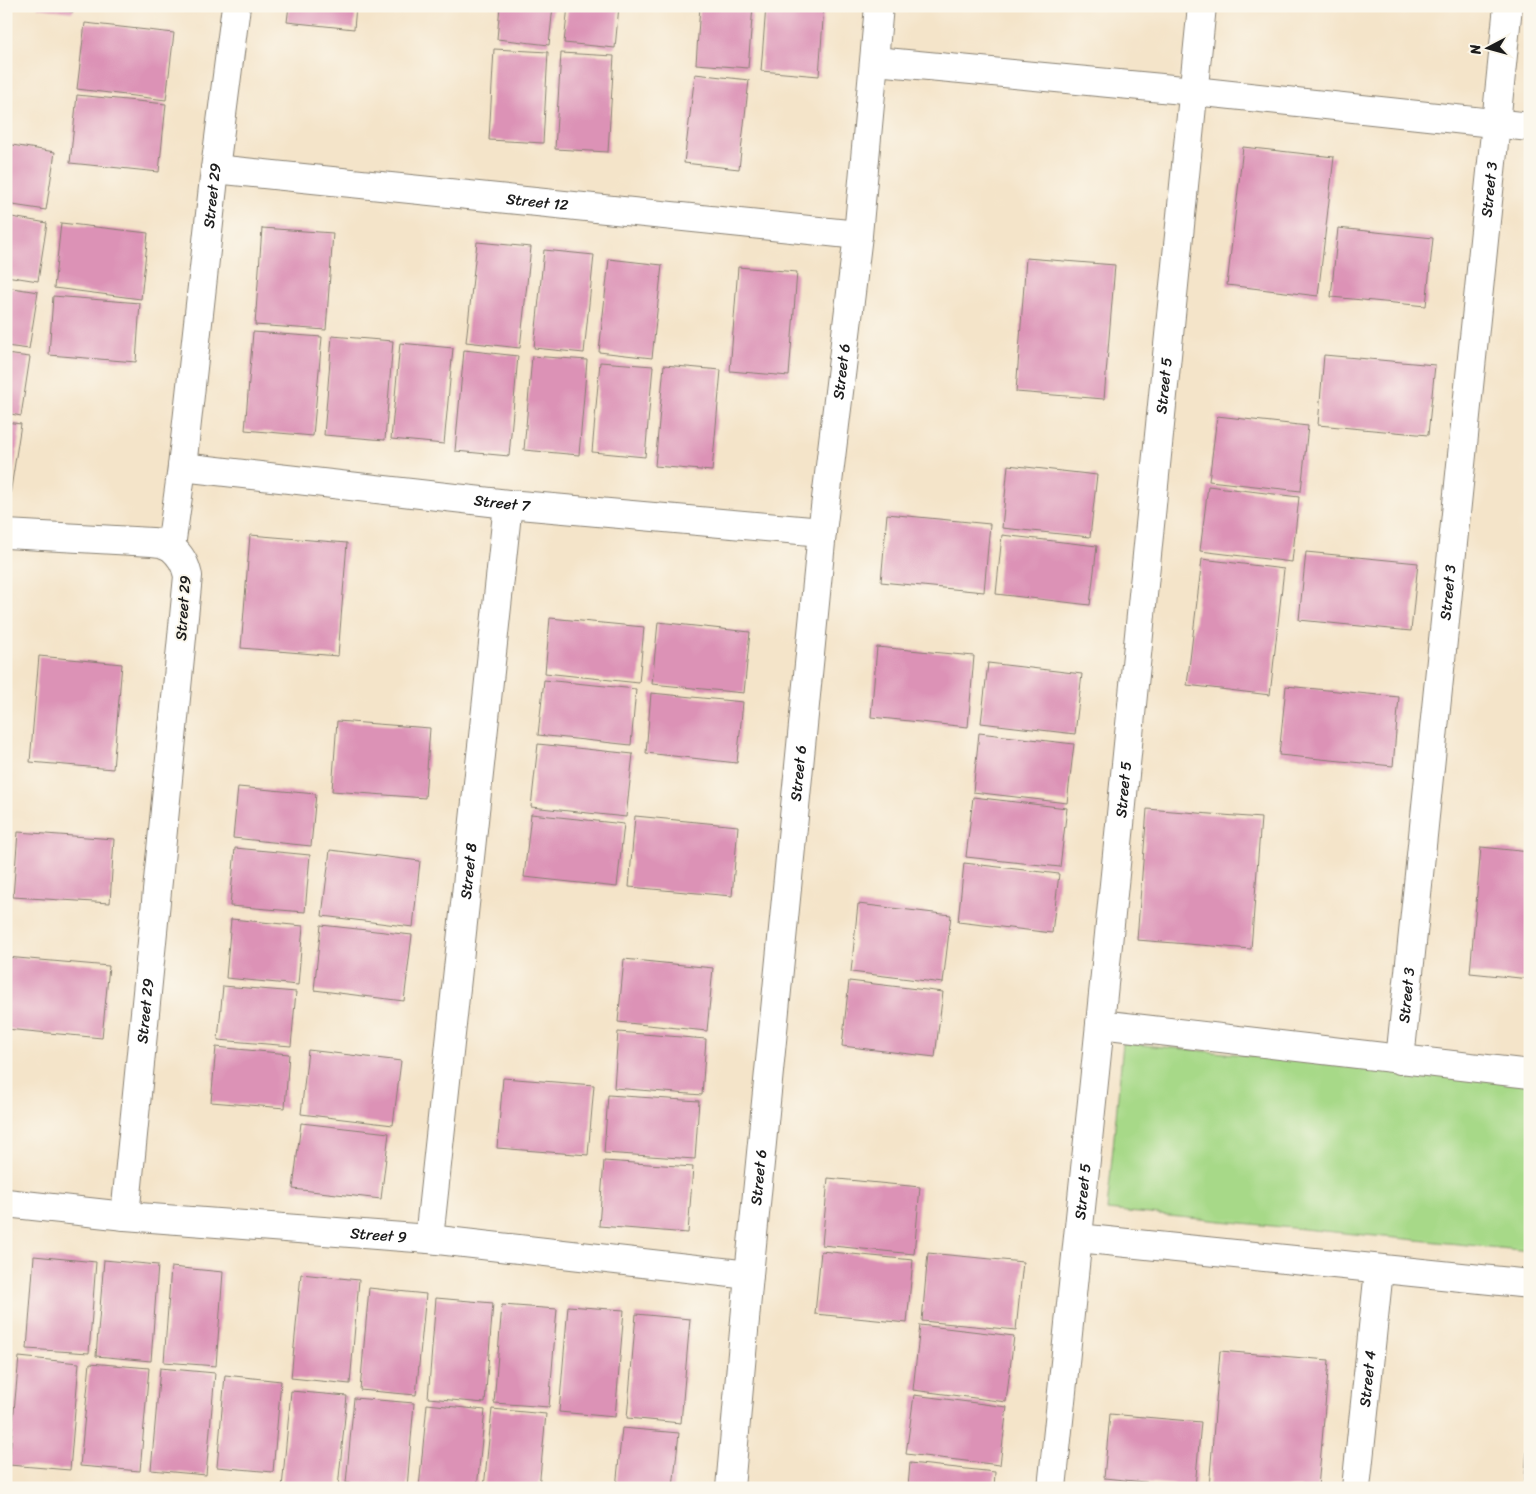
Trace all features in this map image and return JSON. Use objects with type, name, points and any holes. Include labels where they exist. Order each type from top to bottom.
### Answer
[{"type":"street","name":"Street 29","points":[[125,1216],[188,576],[184,562],[178,553],[171,548],[236,6]]},
{"type":"street","name":"Street 6","points":[[730,1488],[822,532],[858,235],[879,6]]},
{"type":"street","name":"Street 5","points":[[1052,1488],[1202,6]]},
{"type":"street","points":[[1495,124],[1508,6]]},
{"type":"street","points":[[875,61],[1194,91],[1530,127]]},
{"type":"street","name":"Street 3","points":[[1400,1060],[1495,124]]},
{"type":"street","name":"Street 12","points":[[215,169],[858,235]]},
{"type":"street","name":"Street 7","points":[[182,467],[508,504],[822,532]]},
{"type":"street","name":"Street 8","points":[[429,1239],[508,504]]},
{"type":"street","points":[[6,534],[152,542],[171,548]]},
{"type":"street","points":[[1100,1024],[1530,1074]]},
{"type":"street","name":"Street 9","points":[[6,1202],[125,1216],[429,1239],[749,1275]]},
{"type":"street","points":[[1078,1238],[1530,1284]]},
{"type":"street","name":"Street 4","points":[[1356,1488],[1379,1270]]},
{"type":"green space","points":[[1123,1043],[1530,1083],[1530,1251],[1107,1210]]},
{"type":"building","points":[[38,6],[74,6],[73,12],[38,8]]},
{"type":"building","points":[[289,6],[356,6],[354,29],[287,22]]},
{"type":"building","points":[[500,6],[553,6],[549,45],[497,39]]},
{"type":"building","points":[[568,6],[619,6],[615,48],[564,43]]},
{"type":"building","points":[[700,6],[753,6],[748,68],[696,64]]},
{"type":"building","points":[[766,6],[824,6],[819,76],[761,71]]},
{"type":"building","points":[[85,23],[174,33],[166,100],[77,89]]},
{"type":"building","points":[[494,49],[548,52],[543,143],[489,140]]},
{"type":"building","points":[[561,53],[614,56],[608,152],[555,149]]},
{"type":"building","points":[[695,74],[749,80],[739,169],[684,163]]},
{"type":"building","points":[[77,95],[166,104],[159,172],[70,163]]},
{"type":"building","points":[[6,144],[55,152],[46,210],[6,204]]},
{"type":"building","points":[[1243,147],[1334,157],[1318,296],[1227,285]]},
{"type":"building","points":[[6,216],[47,223],[38,281],[6,276]]},
{"type":"building","points":[[61,223],[148,233],[141,299],[54,288]]},
{"type":"building","points":[[262,228],[333,233],[326,330],[255,325]]},
{"type":"building","points":[[1338,228],[1433,238],[1426,306],[1331,297]]},
{"type":"building","points":[[477,242],[531,247],[520,348],[466,342]]},
{"type":"building","points":[[544,250],[594,255],[584,353],[534,348]]},
{"type":"building","points":[[1026,258],[1115,265],[1104,399],[1016,392]]},
{"type":"building","points":[[609,259],[662,265],[652,358],[599,352]]},
{"type":"building","points":[[738,267],[797,272],[789,376],[730,371]]},
{"type":"building","points":[[6,287],[38,292],[29,349],[6,346]]},
{"type":"building","points":[[53,296],[140,303],[136,362],[49,355]]},
{"type":"building","points":[[253,332],[322,337],[313,436],[245,430]]},
{"type":"building","points":[[332,336],[393,341],[385,440],[324,435]]},
{"type":"building","points":[[400,343],[453,348],[444,444],[391,439]]},
{"type":"building","points":[[464,350],[518,356],[509,456],[455,451]]},
{"type":"building","points":[[6,354],[30,357],[21,416],[6,413]]},
{"type":"building","points":[[1324,355],[1435,365],[1428,435],[1318,425]]},
{"type":"building","points":[[532,356],[587,360],[579,455],[524,450]]},
{"type":"building","points":[[600,362],[653,366],[645,457],[592,452]]},
{"type":"building","points":[[664,365],[721,370],[712,471],[655,466]]},
{"type":"building","points":[[1217,416],[1308,426],[1301,491],[1209,481]]},
{"type":"building","points":[[6,422],[21,424],[10,495],[6,494]]},
{"type":"building","points":[[1008,465],[1097,475],[1090,537],[1002,528]]},
{"type":"building","points":[[1208,486],[1299,497],[1292,562],[1200,551]]},
{"type":"building","points":[[887,514],[990,524],[984,592],[881,582]]},
{"type":"building","points":[[250,535],[347,543],[338,656],[241,648]]},
{"type":"building","points":[[1002,535],[1097,546],[1090,605],[996,594]]},
{"type":"building","points":[[1306,552],[1418,563],[1411,631],[1299,620]]},
{"type":"building","points":[[1202,559],[1284,569],[1270,695],[1187,685]]},
{"type":"building","points":[[550,618],[644,627],[639,683],[545,673]]},
{"type":"building","points":[[658,622],[750,632],[744,693],[652,684]]},
{"type":"building","points":[[877,647],[974,656],[968,727],[871,717]]},
{"type":"building","points":[[39,656],[122,664],[113,769],[30,762]]},
{"type":"building","points":[[988,663],[1082,674],[1075,734],[981,723]]},
{"type":"building","points":[[544,680],[636,689],[631,745],[538,735]]},
{"type":"building","points":[[1286,686],[1399,697],[1393,766],[1279,755]]},
{"type":"building","points":[[651,693],[743,702],[737,763],[646,753]]},
{"type":"building","points":[[337,721],[430,728],[425,798],[332,791]]},
{"type":"building","points":[[979,733],[1074,744],[1067,803],[973,792]]},
{"type":"building","points":[[538,744],[633,754],[626,817],[531,807]]},
{"type":"building","points":[[238,787],[316,794],[311,846],[233,838]]},
{"type":"building","points":[[973,797],[1067,808],[1060,867],[966,857]]},
{"type":"building","points":[[1147,809],[1261,818],[1251,949],[1137,940]]},
{"type":"building","points":[[531,814],[624,824],[617,887],[524,877]]},
{"type":"building","points":[[635,816],[738,826],[732,896],[629,887]]},
{"type":"building","points":[[18,832],[114,839],[110,903],[13,897]]},
{"type":"building","points":[[1481,847],[1530,852],[1530,979],[1470,973]]},
{"type":"building","points":[[235,848],[310,855],[305,912],[230,906]]},
{"type":"building","points":[[330,850],[420,861],[413,927],[322,916]]},
{"type":"building","points":[[964,863],[1059,874],[1052,933],[958,922]]},
{"type":"building","points":[[858,904],[951,915],[943,983],[851,972]]},
{"type":"building","points":[[231,919],[303,926],[298,985],[226,978]]},
{"type":"building","points":[[321,925],[412,935],[404,1001],[314,990]]},
{"type":"building","points":[[6,957],[109,966],[102,1038],[6,1029]]},
{"type":"building","points":[[624,959],[713,968],[707,1031],[618,1022]]},
{"type":"building","points":[[849,981],[943,992],[935,1057],[842,1046]]},
{"type":"building","points":[[223,986],[296,992],[291,1046],[218,1040]]},
{"type":"building","points":[[618,1032],[706,1039],[702,1095],[614,1088]]},
{"type":"building","points":[[216,1047],[289,1054],[285,1108],[211,1102]]},
{"type":"building","points":[[308,1050],[401,1061],[393,1125],[301,1114]]},
{"type":"building","points":[[503,1078],[594,1085],[588,1155],[497,1148]]},
{"type":"building","points":[[608,1095],[699,1101],[695,1159],[604,1153]]},
{"type":"building","points":[[301,1123],[389,1133],[381,1199],[293,1189]]},
{"type":"building","points":[[604,1161],[693,1167],[688,1233],[599,1226]]},
{"type":"building","points":[[828,1178],[920,1187],[914,1254],[822,1245]]},
{"type":"building","points":[[821,1251],[913,1260],[907,1323],[815,1314]]},
{"type":"building","points":[[928,1253],[1023,1262],[1016,1330],[922,1321]]},
{"type":"building","points":[[34,1256],[96,1262],[89,1353],[27,1349]]},
{"type":"building","points":[[104,1260],[158,1265],[151,1361],[96,1356]]},
{"type":"building","points":[[171,1267],[223,1272],[216,1366],[164,1362]]},
{"type":"building","points":[[301,1274],[359,1280],[350,1384],[291,1378]]},
{"type":"building","points":[[369,1288],[426,1294],[416,1395],[360,1390]]},
{"type":"building","points":[[436,1298],[493,1303],[485,1403],[428,1398]]},
{"type":"building","points":[[502,1305],[557,1309],[549,1407],[494,1403]]},
{"type":"building","points":[[568,1306],[624,1310],[615,1417],[559,1412]]},
{"type":"building","points":[[636,1314],[690,1319],[681,1423],[627,1418]]},
{"type":"building","points":[[920,1325],[1014,1336],[1006,1402],[913,1390]]},
{"type":"building","points":[[1220,1351],[1329,1360],[1318,1488],[1209,1488]]},
{"type":"building","points":[[19,1357],[79,1363],[70,1470],[9,1465]]},
{"type":"building","points":[[90,1363],[149,1368],[140,1471],[80,1466]]},
{"type":"building","points":[[160,1368],[215,1373],[206,1475],[151,1470]]},
{"type":"building","points":[[225,1375],[281,1381],[273,1472],[217,1467]]},
{"type":"building","points":[[291,1391],[347,1396],[338,1488],[282,1488]]},
{"type":"building","points":[[914,1395],[1007,1407],[1000,1465],[906,1454]]},
{"type":"building","points":[[354,1398],[414,1403],[407,1488],[346,1483]]},
{"type":"building","points":[[427,1404],[485,1410],[477,1488],[419,1488]]},
{"type":"building","points":[[492,1409],[546,1414],[539,1488],[484,1488]]},
{"type":"building","points":[[1110,1414],[1201,1422],[1195,1487],[1104,1478]]},
{"type":"building","points":[[622,1428],[679,1433],[673,1488],[616,1488]]},
{"type":"building","points":[[1528,1435],[1530,1435],[1530,1488],[1524,1488]]},
{"type":"building","points":[[910,1463],[995,1472],[994,1488],[908,1488]]}]
